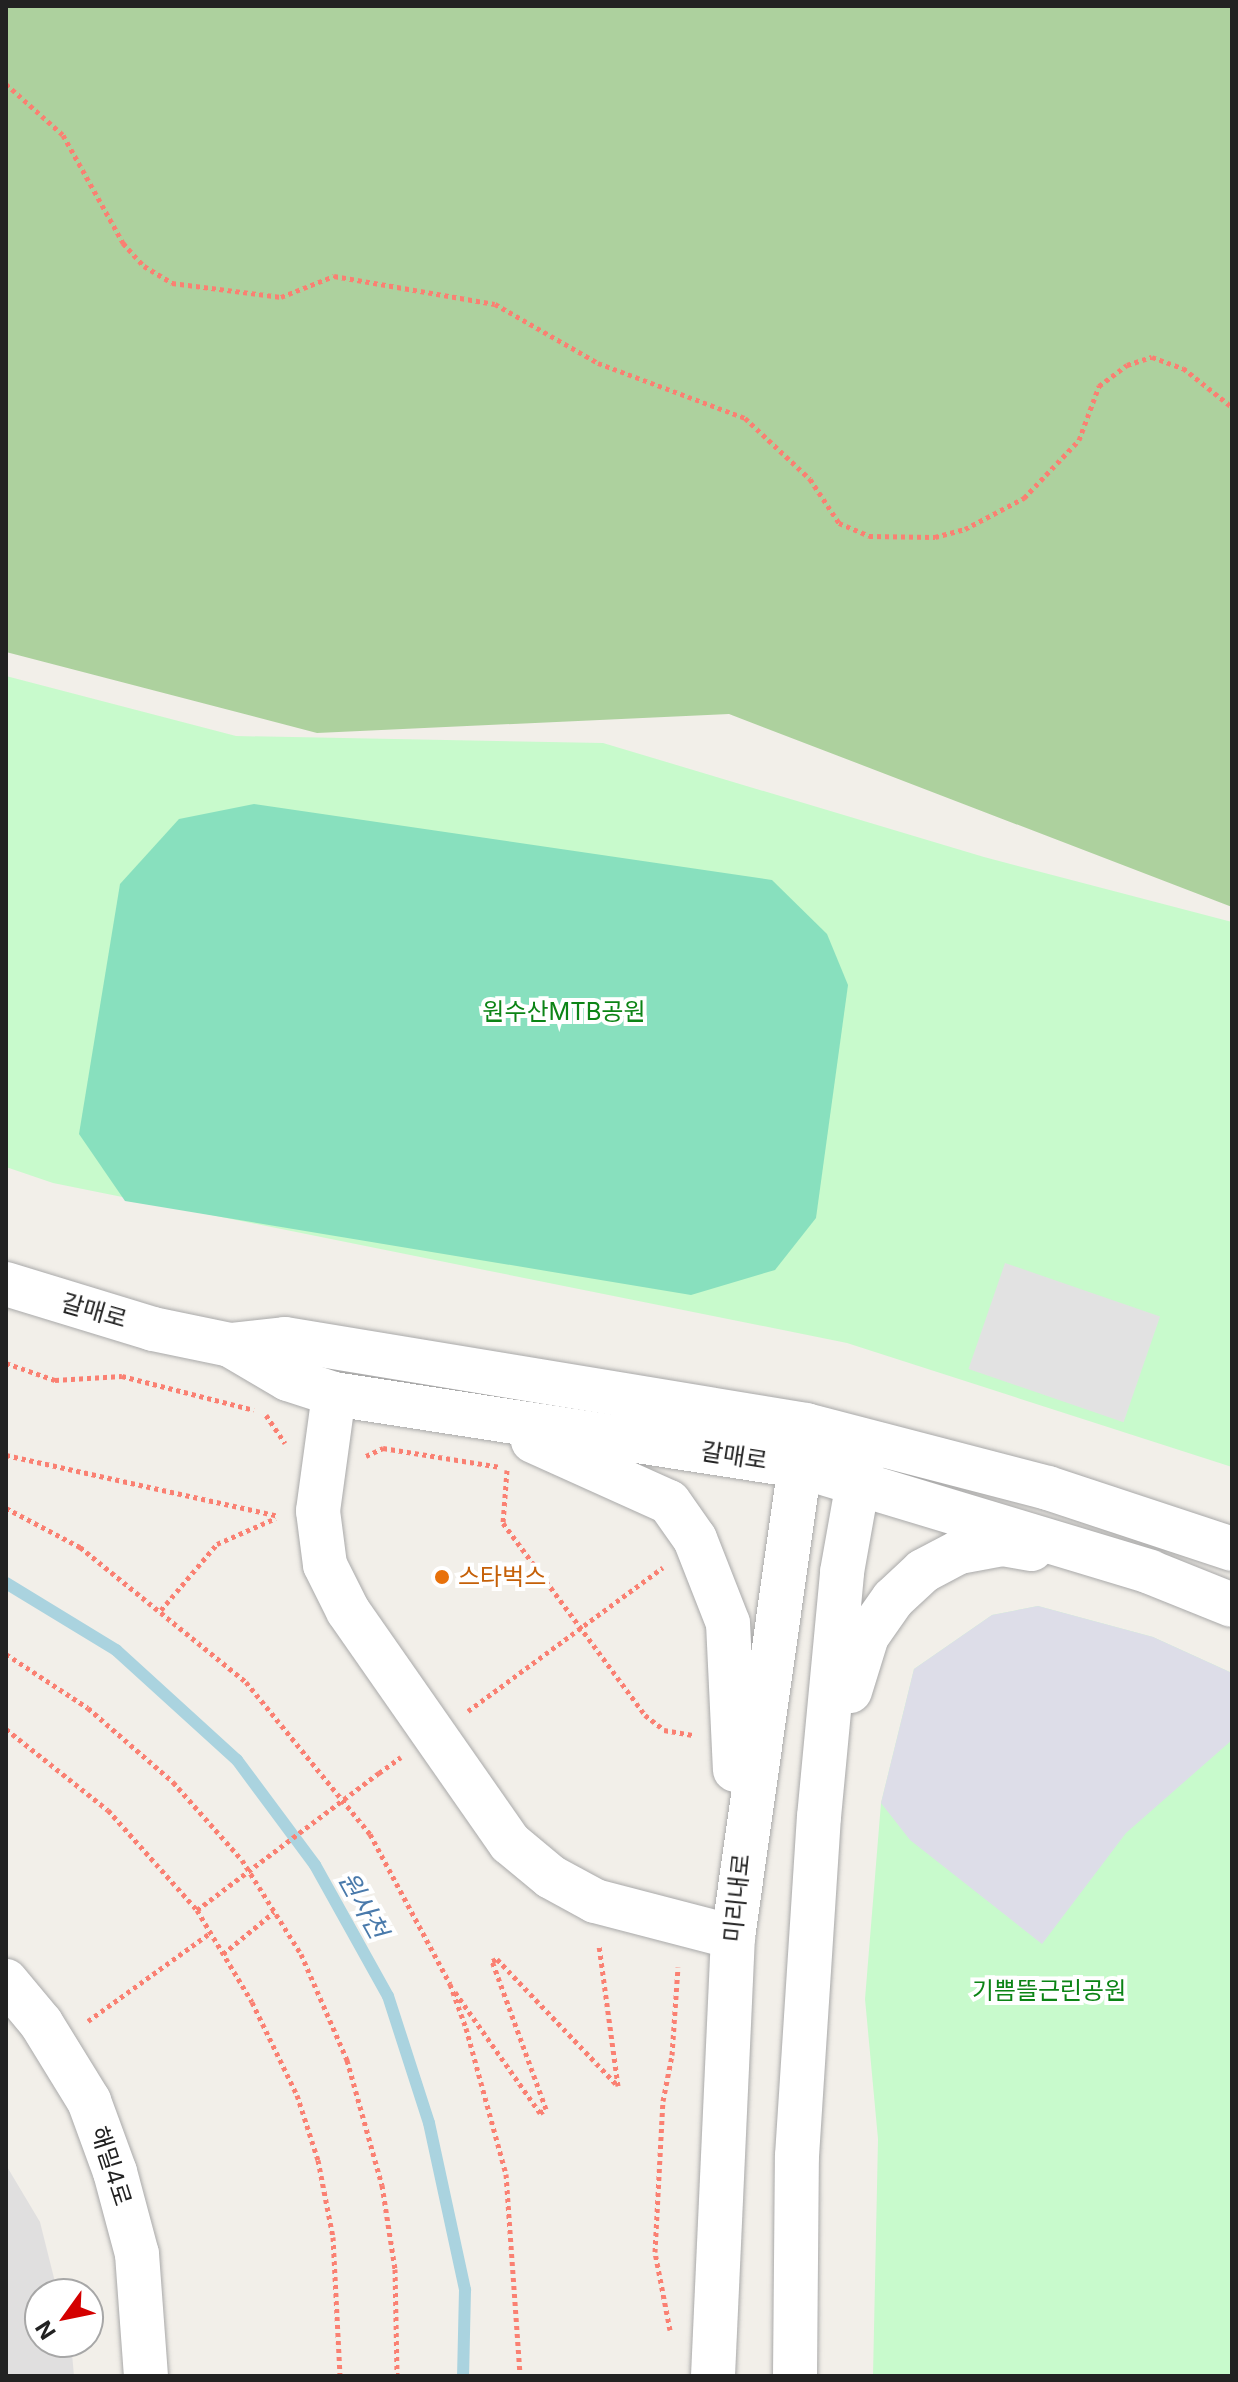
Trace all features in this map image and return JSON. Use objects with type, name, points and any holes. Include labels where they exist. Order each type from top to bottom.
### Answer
[{"type":"street","name":"갈매로","points":[[6,1284],[153,1329],[230,1345],[285,1339],[803,1445],[855,1482],[1133,1567],[1232,1605]]},
{"type":"street","name":"갈매로","points":[[230,1345],[288,1379],[334,1394],[472,1415],[803,1445],[867,1439],[1048,1488],[1232,1549]]},
{"type":"street","points":[[334,1394],[323,1456],[318,1511],[325,1565],[348,1611],[510,1843],[551,1877],[595,1901],[733,1937]]},
{"type":"street","points":[[472,1415],[669,1502],[695,1539],[728,1623],[740,1864]]},
{"type":"street","points":[[795,2376],[797,2156],[819,1817],[855,1482],[867,1439]]},
{"type":"street","name":"미리내로","points":[[713,2376],[733,1937],[740,1864],[803,1445]]},
{"type":"street","points":[[819,1817],[867,1636],[893,1599],[923,1571],[959,1552],[1003,1544],[1133,1567]]},
{"type":"street","name":"해밀4로","points":[[6,1981],[41,2023],[89,2101],[115,2172],[137,2254],[146,2376]]},
{"type":"path","points":[[6,84],[63,135],[123,243],[144,266],[172,283],[225,294],[281,297],[334,276],[495,304],[598,363],[745,418],[810,479],[839,523],[869,536],[935,537],[965,529],[1024,498],[1079,440],[1099,386],[1127,365],[1152,357],[1183,368],[1232,407]]},
{"type":"path","points":[[6,1363],[55,1380],[122,1376],[209,1396],[266,1414],[283,1443],[350,1464],[383,1448],[521,1469]]},
{"type":"path","points":[[6,1455],[279,1516],[217,1544],[161,1610]]},
{"type":"path","points":[[507,1467],[503,1523],[580,1628],[645,1715],[664,1730],[707,1737]]},
{"type":"path","points":[[6,1508],[80,1547],[246,1682],[370,1834],[450,1984],[540,2113],[546,2109],[492,1961],[497,1959],[618,2086],[599,1945]]},
{"type":"path","points":[[455,1721],[670,1561]]},
{"type":"path","points":[[6,1654],[88,1708],[173,1782],[242,1860],[301,1954],[347,2060],[382,2185],[395,2269],[397,2376]]},
{"type":"path","points":[[6,1729],[108,1810],[197,1910],[297,2095],[318,2160],[333,2237],[340,2376]]},
{"type":"path","points":[[197,1910],[406,1754]]},
{"type":"path","points":[[223,1954],[274,1912]]},
{"type":"path","points":[[673,2345],[655,2252],[663,2101],[672,2055],[679,1955],[676,1921]]},
{"type":"path","points":[[80,2027],[210,1933]]},
{"type":"path","points":[[450,1984],[506,2174],[520,2376]]},
{"type":"shaded area","points":[[1005,1263],[1160,1316],[1124,1422],[969,1369]]},
{"type":"shaded area","points":[[1038,1606],[1153,1637],[1232,1673],[1232,1740],[1126,1833],[1042,1944],[910,1840],[881,1803],[914,1669],[992,1615]]},
{"type":"shaded area","points":[[6,2165],[40,2222],[54,2278],[24,2278],[24,2358],[72,2358],[74,2376],[6,2376]]},
{"type":"green space","points":[[6,6],[1232,6],[1232,907],[729,714],[317,733],[6,652]]},
{"type":"green space","name":"원수산MTB공원","points":[[6,676],[236,736],[603,743],[984,857],[1232,922],[1232,1467],[847,1343],[53,1183],[6,1167]]},
{"type":"green space","points":[[254,804],[772,880],[827,934],[848,985],[816,1218],[775,1270],[691,1295],[125,1201],[79,1134],[120,884],[179,819]]},
{"type":"green space","name":"기쁨뜰근린공원","points":[[1038,1606],[1153,1637],[1232,1673],[1232,2376],[873,2376],[878,2139],[865,1999],[881,1803],[914,1669],[992,1615]]},
{"type":"waterway","name":"원사천","points":[[6,1583],[116,1650],[237,1760],[315,1865],[388,1996],[429,2123],[465,2290],[463,2376]]},
{"type":"place","name":"스타벅스","points":[[442,1577]]}]
